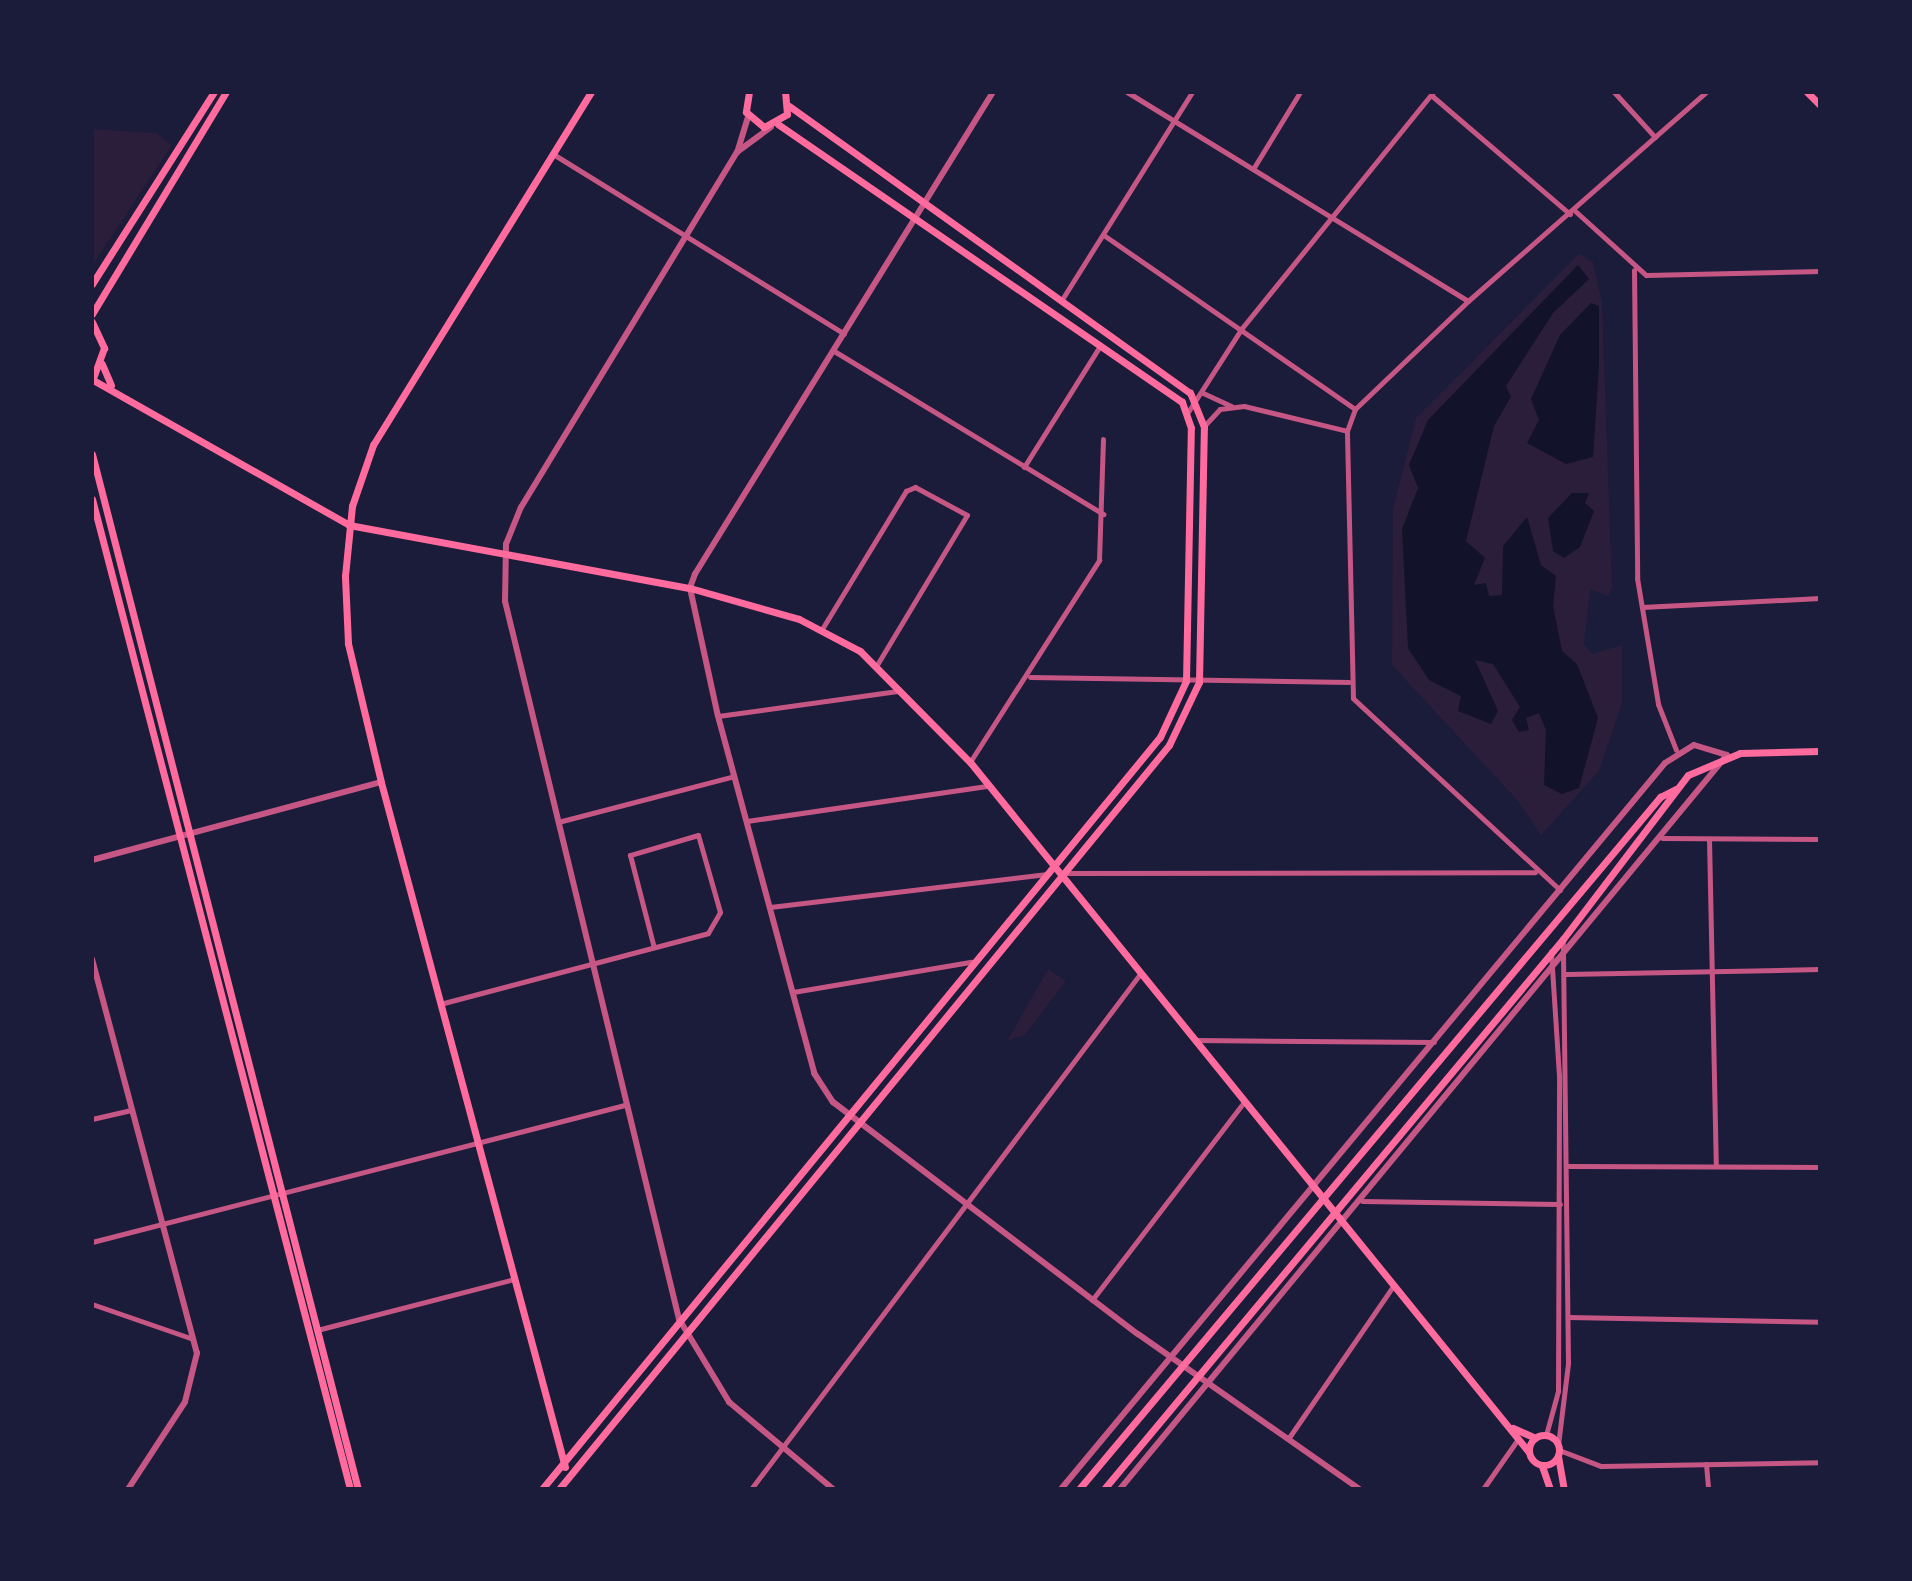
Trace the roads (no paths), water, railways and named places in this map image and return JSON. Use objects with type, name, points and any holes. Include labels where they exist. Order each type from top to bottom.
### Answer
[{"type":"main road","points":[[92,284],[214,92]]},
{"type":"main road","points":[[92,314],[226,92]]},
{"type":"main road","points":[[571,1475],[563,1465],[476,1145],[348,643],[349,525],[373,445],[591,92]]},
{"type":"main road","points":[[559,1489],[1059,872],[1160,737],[1186,681],[1188,412],[1165,387],[1100,345],[918,216],[774,126],[748,117],[747,96],[736,92]]},
{"type":"main road","points":[[1807,92],[1820,105]]},
{"type":"main road","points":[[542,1489],[1045,874],[1059,872],[1169,745],[1199,682],[1204,427],[1196,401],[925,205],[788,98],[774,126]]},
{"type":"main road","points":[[92,322],[103,340],[102,364],[111,385]]},
{"type":"main road","points":[[102,364],[92,380],[111,385],[349,525],[690,588],[822,629],[877,665],[970,762],[1244,1102],[1316,1185],[1542,1466],[1550,1489]]},
{"type":"main road","points":[[92,454],[285,1194],[358,1489]]},
{"type":"main road","points":[[92,499],[96,534],[179,836],[350,1489]]},
{"type":"main road","points":[[96,534],[113,534]]},
{"type":"main road","points":[[1079,1489],[1660,797],[1677,788],[1702,764],[1727,755],[1820,751]]},
{"type":"main road","points":[[1104,1489],[1199,1377],[1333,1209],[1563,939],[1671,805],[1677,788]]},
{"type":"main road","points":[[1511,1427],[1535,1438],[1546,1435],[1559,1450],[1564,1489]]},
{"type":"main road","points":[[1528,1451],[1535,1438]]},
{"type":"main road","points":[[1542,1466],[1559,1450]]},
{"type":"street","points":[[993,92],[690,588],[718,716],[814,1073],[846,1115],[1092,1300],[1359,1489]]},
{"type":"street","points":[[1127,92],[1468,301]]},
{"type":"street","points":[[1061,303],[1192,92]]},
{"type":"street","points":[[1253,169],[1300,92]]},
{"type":"street","points":[[1614,92],[1655,137]]},
{"type":"street","points":[[1561,891],[1535,872],[1368,719],[1349,682],[1347,431],[1355,409],[1468,301],[1706,92]]},
{"type":"street","points":[[1188,412],[1242,328],[1432,93],[1572,212],[1634,270],[1820,271]]},
{"type":"street","points":[[748,117],[737,152],[562,434],[521,507],[505,556],[510,644],[679,1319],[729,1402],[833,1489]]},
{"type":"street","points":[[737,152],[774,126]]},
{"type":"street","points":[[553,154],[845,335]]},
{"type":"street","points":[[1105,236],[1355,409]]},
{"type":"street","points":[[1634,270],[1642,607],[1658,704],[1676,750]]},
{"type":"street","points":[[1024,467],[1100,345]]},
{"type":"street","points":[[834,351],[1103,514]]},
{"type":"street","points":[[1203,393],[1232,406],[1347,431]]},
{"type":"street","points":[[1204,427],[1232,406]]},
{"type":"street","points":[[970,762],[1029,677],[1099,560],[1103,514],[1103,439]]},
{"type":"street","points":[[822,629],[906,491],[915,487],[967,515],[877,665]]},
{"type":"street","points":[[1642,607],[1820,598]]},
{"type":"street","points":[[1029,677],[1349,682]]},
{"type":"street","points":[[718,716],[904,690]]},
{"type":"street","points":[[1061,1489],[1437,1042],[1676,750],[1694,745],[1727,755],[1362,1201],[1120,1489]]},
{"type":"street","points":[[557,822],[735,775]]},
{"type":"street","points":[[92,860],[381,782]]},
{"type":"street","points":[[747,821],[988,786]]},
{"type":"street","points":[[439,1004],[591,959],[708,933],[718,922],[698,835],[630,855],[653,944]]},
{"type":"street","points":[[1662,838],[1820,839]]},
{"type":"street","points":[[1709,839],[1716,1166]]},
{"type":"street","points":[[1059,872],[1535,872]]},
{"type":"street","points":[[770,907],[1045,874]]},
{"type":"street","points":[[1563,939],[1569,1166],[1568,1317],[1559,1450],[1601,1466],[1820,1462]]},
{"type":"street","points":[[1546,1435],[1558,1391],[1560,1204],[1551,950]]},
{"type":"street","points":[[92,959],[193,1339],[192,1386],[133,1487]]},
{"type":"street","points":[[793,992],[971,962]]},
{"type":"street","points":[[1566,974],[1820,969]]},
{"type":"street","points":[[751,1489],[963,1204],[1140,974]]},
{"type":"street","points":[[1195,1040],[1437,1042]]},
{"type":"street","points":[[1092,1300],[1244,1102]]},
{"type":"street","points":[[92,1242],[625,1105]]},
{"type":"street","points":[[92,1119],[130,1110]]},
{"type":"street","points":[[1569,1166],[1820,1167]]},
{"type":"street","points":[[1362,1201],[1560,1204]]},
{"type":"street","points":[[308,1333],[514,1279]]},
{"type":"street","points":[[1288,1439],[1394,1285]]},
{"type":"street","points":[[92,1304],[193,1339]]},
{"type":"street","points":[[1568,1317],[1820,1322]]},
{"type":"street","points":[[1483,1489],[1518,1439]]},
{"type":"street","points":[[1706,1464],[1708,1489]]}]
